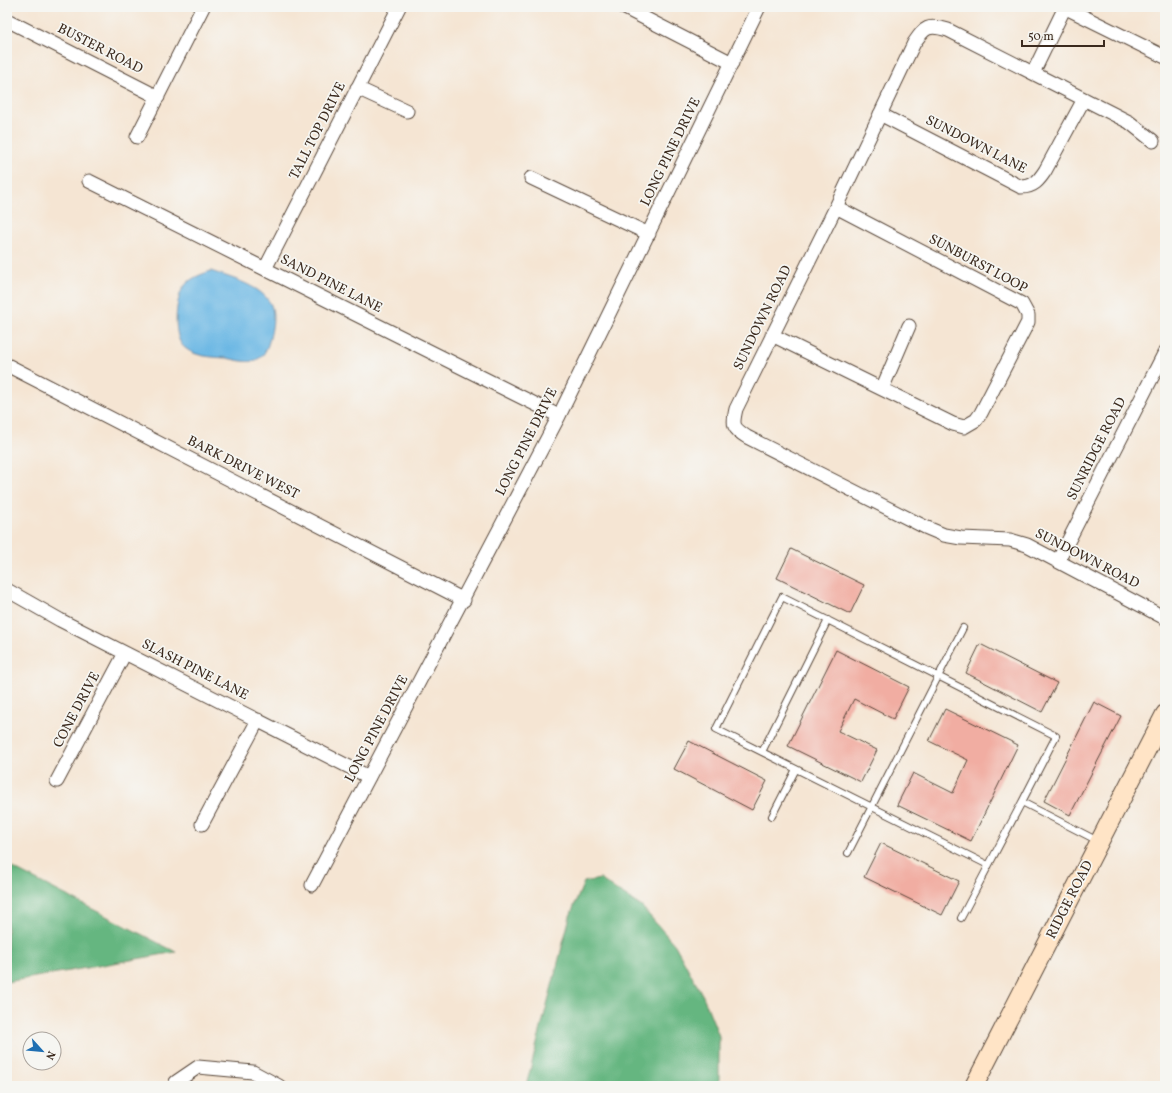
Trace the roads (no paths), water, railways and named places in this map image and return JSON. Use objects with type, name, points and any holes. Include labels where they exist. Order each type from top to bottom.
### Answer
[{"type":"street","points":[[137,137],[203,7]]},
{"type":"street","name":"TALL TOP DRIVE","points":[[265,269],[399,7]]},
{"type":"street","points":[[623,7],[732,63]]},
{"type":"street","name":"LONG PINE DRIVE","points":[[312,885],[464,600],[559,416],[759,7]]},
{"type":"street","points":[[1033,73],[1064,7],[1165,57]]},
{"type":"street","name":"BUSTER ROAD","points":[[7,20],[158,97]]},
{"type":"street","name":"SUNDOWN ROAD","points":[[1153,141],[1129,122],[948,30],[935,27],[922,30],[914,43],[836,207],[772,335],[736,410],[733,422],[736,430],[925,527],[944,535],[961,538],[1010,540],[1027,545],[1165,618]]},
{"type":"street","points":[[357,88],[407,111]]},
{"type":"street","name":"SUNDOWN LANE","points":[[880,114],[1021,187],[1027,187],[1038,181],[1045,171],[1084,99]]},
{"type":"street","points":[[531,178],[649,234]]},
{"type":"street","name":"SAND PINE LANE","points":[[88,181],[559,416]]},
{"type":"street","name":"SUNBURST LOOP","points":[[772,335],[953,424],[968,426],[976,420],[981,413],[1028,322],[1028,315],[1022,304],[836,207]]},
{"type":"street","points":[[882,389],[908,326]]},
{"type":"street","name":"SUNRIDGE ROAD","points":[[1058,561],[1165,352]]},
{"type":"street","name":"BARK DRIVE WEST","points":[[7,365],[464,600]]},
{"type":"street","name":"SLASH PINE LANE","points":[[7,590],[60,620],[369,777]]},
{"type":"street","name":"CONE DRIVE","points":[[57,781],[125,653]]},
{"type":"street","name":"RIDGE ROAD","points":[[974,1086],[1165,714]]},
{"type":"street","points":[[202,824],[258,720]]},
{"type":"street","points":[[176,1082],[198,1067],[253,1072],[279,1086]]},
{"type":"lane","points":[[961,918],[1056,736],[782,597],[716,729],[988,866]]},
{"type":"lane","points":[[762,752],[828,620]]},
{"type":"lane","points":[[848,853],[963,628]]},
{"type":"lane","points":[[772,816],[796,769]]},
{"type":"lane","points":[[1022,802],[1100,842]]},
{"type":"water","points":[[211,271],[253,287],[267,298],[271,305],[273,317],[268,346],[257,360],[246,362],[204,356],[189,351],[181,343],[178,337],[176,319],[180,294],[189,282],[196,277]]}]
